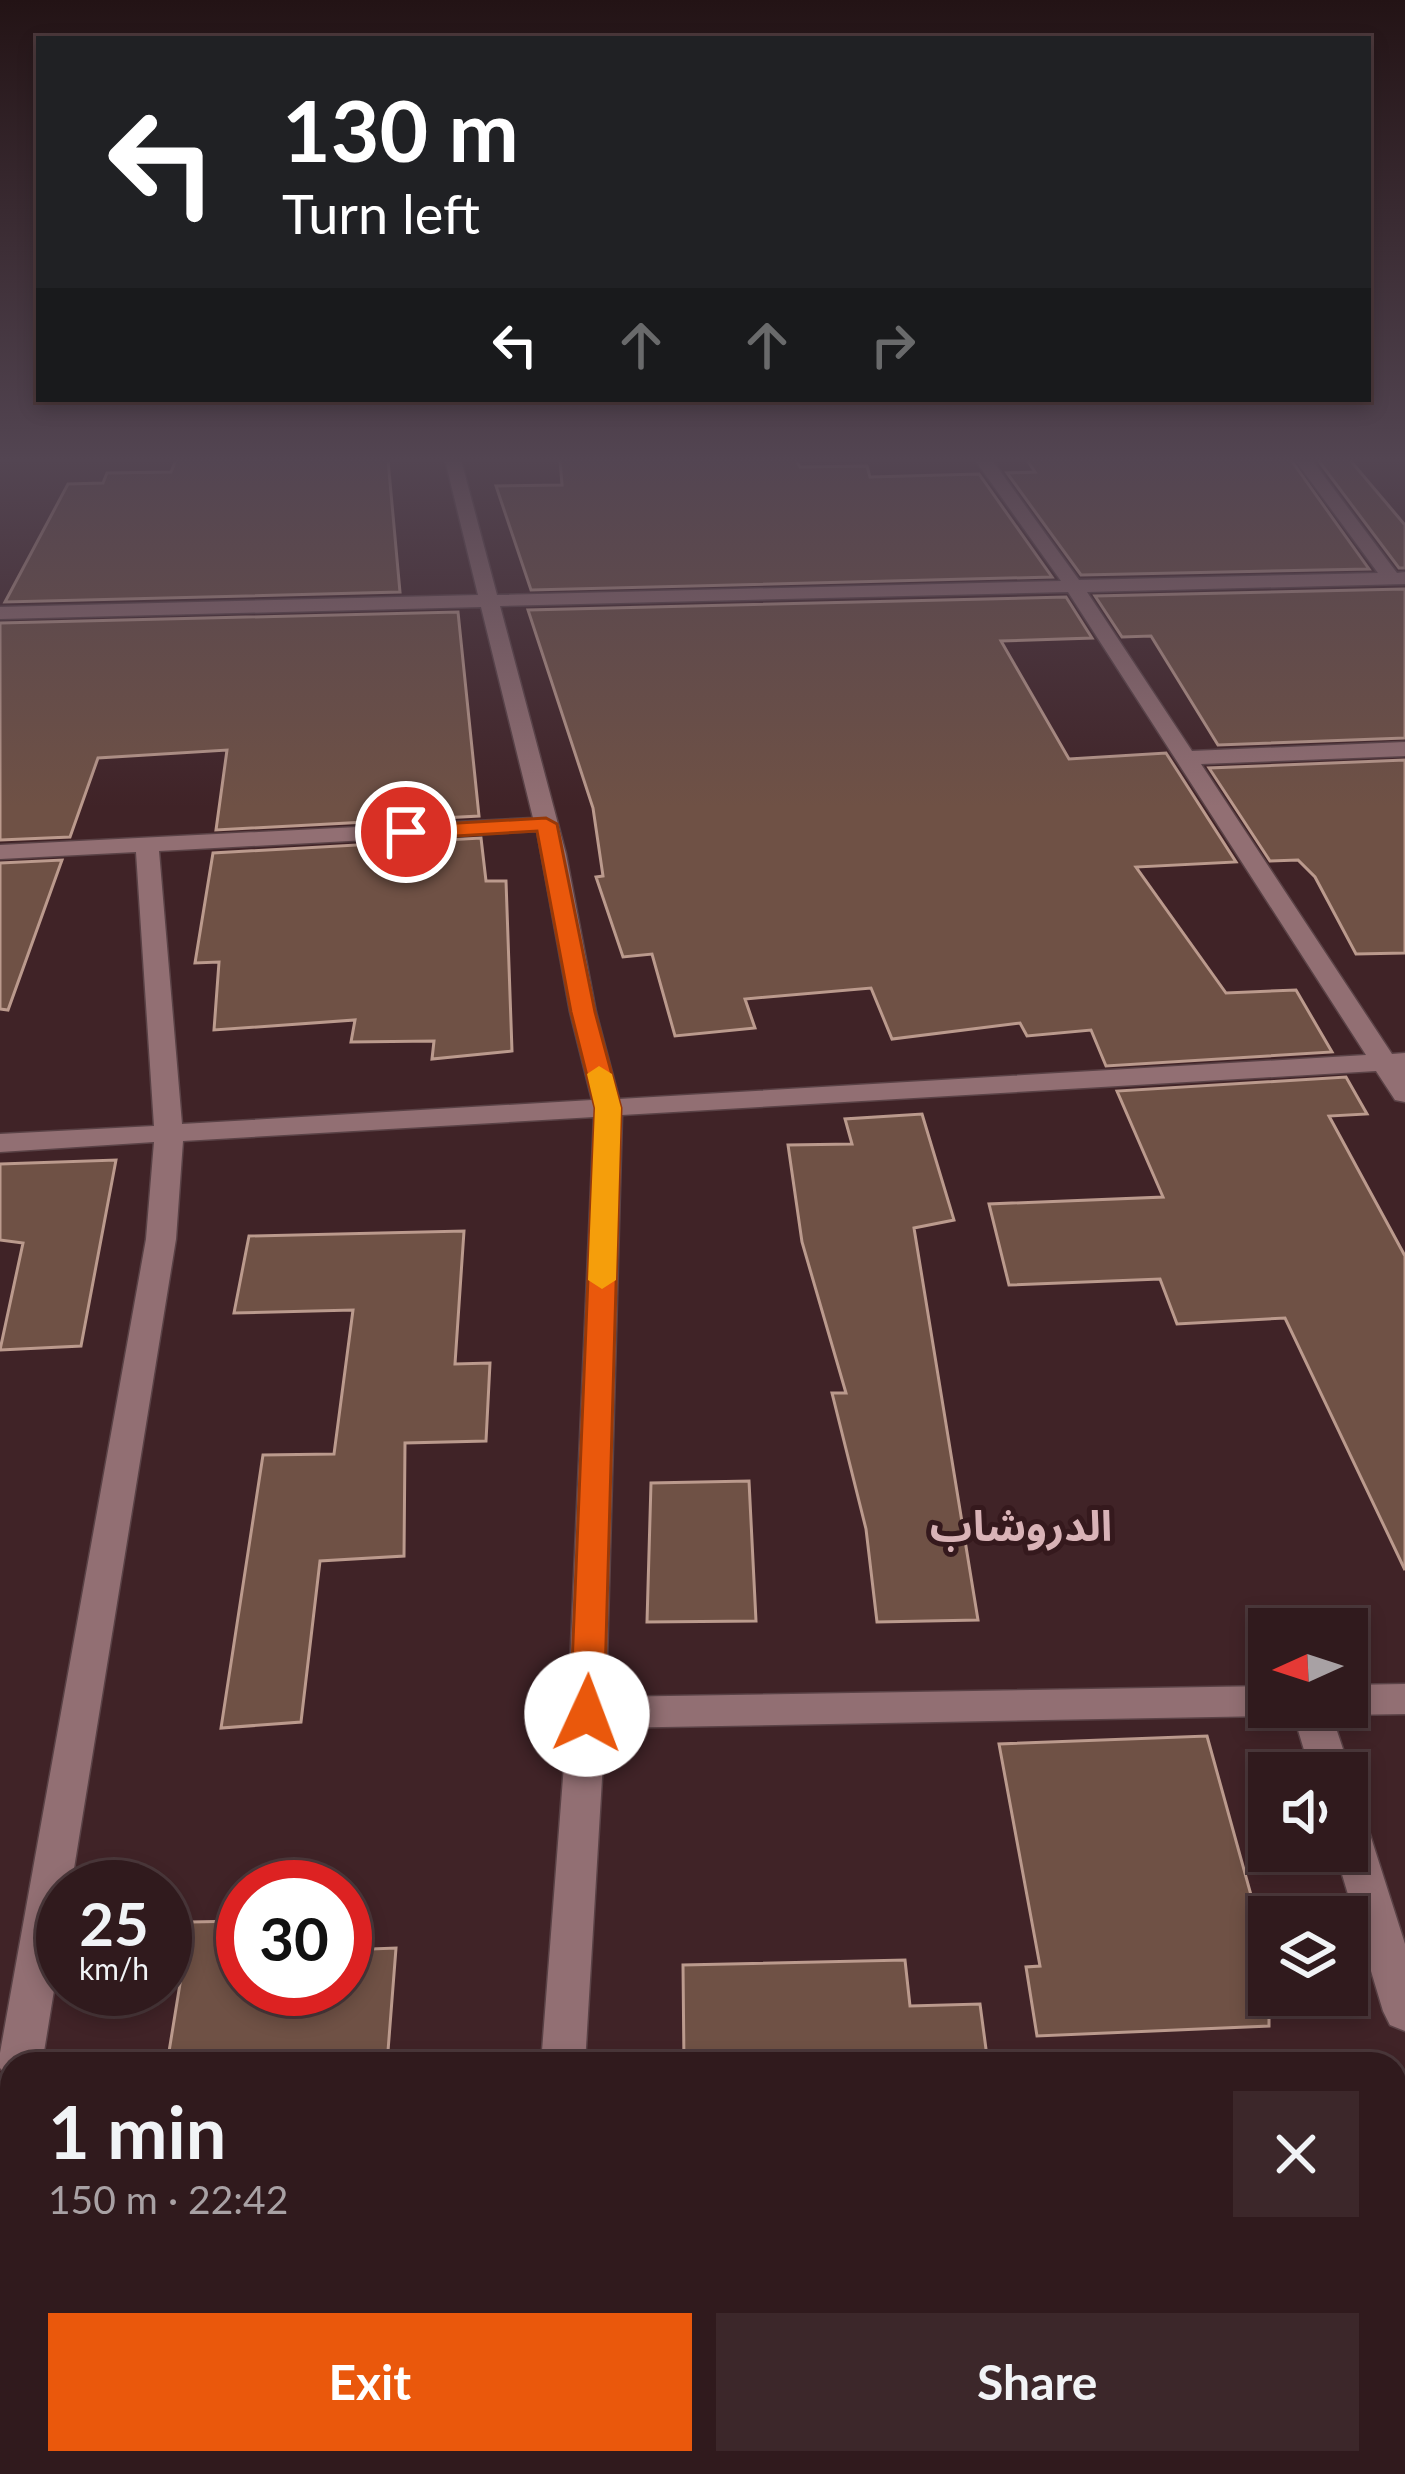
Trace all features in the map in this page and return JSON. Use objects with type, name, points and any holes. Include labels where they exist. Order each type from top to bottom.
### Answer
[{"type":"street","points":[[485,575],[608,1108],[587,1714],[564,2052]]},
{"type":"street","points":[[1066,575],[1184,758],[1394,1061],[1405,1094]]},
{"type":"street","points":[[0,614],[1398,578]]},
{"type":"street","points":[[1184,758],[1405,749]]},
{"type":"street","points":[[0,852],[546,824]]},
{"type":"street","points":[[22,2052],[160,1239],[169,1133],[147,848]]},
{"type":"street","points":[[0,1143],[1394,1061]]},
{"type":"street","points":[[1368,1700],[1405,1699]]},
{"type":"street","points":[[587,1714],[1248,1701]]},
{"type":"street","points":[[1362,1872],[1405,2011]]},
{"type":"building","points":[[19,575],[398,575],[400,592],[5,602]]},
{"type":"building","points":[[526,575],[1052,577],[531,590]]},
{"type":"building","points":[[1405,589],[1405,738],[1218,745],[1151,636],[1122,637],[1095,596]]},
{"type":"building","points":[[1066,597],[1092,638],[1001,641],[1069,759],[1166,753],[1236,862],[1136,867],[1226,993],[1296,990],[1332,1052],[1106,1066],[1091,1030],[1027,1036],[1020,1023],[892,1039],[871,988],[745,999],[755,1028],[675,1036],[652,954],[623,957],[596,877],[603,876],[593,808],[528,610]]},
{"type":"building","points":[[458,612],[479,816],[216,830],[227,750],[98,758],[70,837],[0,840],[0,623]]},
{"type":"building","points":[[1405,760],[1405,953],[1356,954],[1315,877],[1298,860],[1270,861],[1209,768]]},
{"type":"building","points":[[481,838],[486,881],[506,881],[512,1051],[432,1059],[434,1041],[351,1042],[355,1020],[214,1030],[219,962],[195,963],[213,853]]},
{"type":"building","points":[[62,860],[8,1010],[0,1009],[0,863]]},
{"type":"building","points":[[1346,1077],[1367,1114],[1329,1116],[1405,1256],[1405,1570],[1285,1318],[1177,1324],[1160,1279],[1009,1285],[989,1204],[1163,1197],[1117,1091]]},
{"type":"building","points":[[922,1114],[954,1220],[914,1228],[978,1620],[877,1622],[866,1529],[832,1393],[846,1393],[802,1242],[788,1145],[852,1144],[845,1119]]},
{"type":"building","points":[[116,1160],[81,1346],[0,1350],[23,1243],[0,1240],[0,1164]]},
{"type":"building","points":[[464,1231],[455,1364],[490,1363],[486,1441],[405,1443],[404,1556],[320,1561],[301,1722],[221,1728],[263,1455],[334,1454],[353,1310],[234,1313],[249,1236]]},
{"type":"building","points":[[749,1481],[756,1621],[647,1622],[651,1483]]},
{"type":"building","points":[[1207,1736],[1251,1896],[1248,2016],[1269,2016],[1269,2026],[1037,2036],[1026,1967],[1040,1966],[999,1744]]},
{"type":"building","points":[[192,1922],[216,1922],[216,2016],[372,2016],[372,1949],[396,1948],[388,2052],[169,2052],[175,2016],[192,2016]]},
{"type":"building","points":[[905,1960],[910,2006],[980,2004],[986,2052],[684,2052],[683,1965]]},
{"type":"slow traffic","points":[[599,1074],[608,1108],[602,1280]]},
{"type":"district","name":"الدروشاب","points":[[1021,1525]]},
{"type":"route","points":[[406,832],[546,824],[583,1012],[608,1108],[587,1714]]}]
